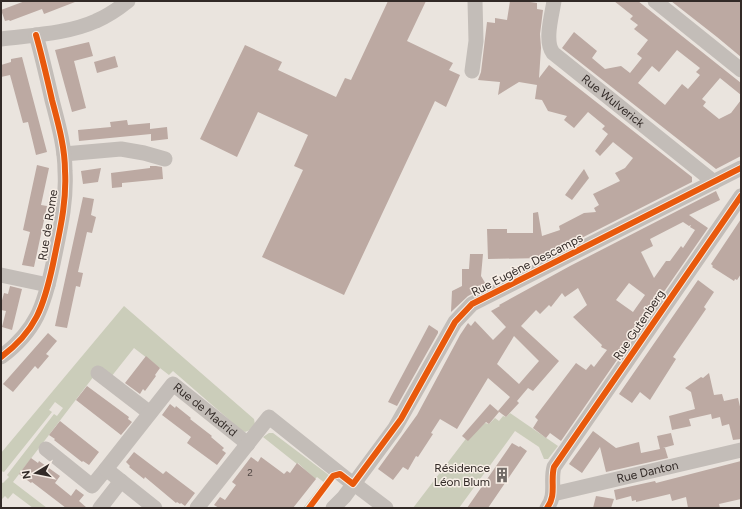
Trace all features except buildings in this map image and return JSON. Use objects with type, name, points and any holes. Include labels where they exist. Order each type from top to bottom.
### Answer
[{"type":"street","points":[[1,39],[73,29],[105,17],[128,1]]},
{"type":"street","points":[[472,71],[476,31],[475,1]]},
{"type":"street","name":"Rue Wulverick","points":[[554,1],[549,38],[549,44],[553,53],[714,182]]},
{"type":"street","points":[[655,1],[741,70]]},
{"type":"street","name":"Rue de Rome","points":[[1,357],[14,348],[32,326],[40,312],[48,285],[64,203],[66,172],[64,154],[36,35]]},
{"type":"street","points":[[64,154],[121,149],[165,159]]},
{"type":"street","name":"Rue Eugène Descamps","points":[[333,508],[344,497],[401,419],[455,322],[472,304],[539,269],[578,252],[741,168]]},
{"type":"street","name":"Rue Gutenberg","points":[[552,504],[552,477],[554,467],[741,197]]},
{"type":"street","points":[[1,275],[48,285]]},
{"type":"street","points":[[98,373],[150,413]]},
{"type":"street","name":"Rue de Madrid","points":[[46,449],[92,486],[173,384],[248,444]]},
{"type":"street","name":"Rue de Madrid","points":[[197,508],[269,417],[353,484]]},
{"type":"street","name":"Rue Danton","points":[[552,504],[741,450]]},
{"type":"street","points":[[106,468],[155,508]]},
{"type":"street","points":[[100,508],[121,481]]},
{"type":"street","points":[[353,484],[386,508]]},
{"type":"green space","points":[[124,306],[254,419],[255,425],[250,430],[245,432],[241,430],[173,371],[169,375],[134,348],[111,377],[94,376],[13,482],[47,508],[33,508],[13,493],[8,499],[5,496],[2,499],[1,482],[3,483],[9,477],[7,475],[54,414],[57,416],[63,408],[55,402],[49,410],[52,412],[4,472],[1,471],[1,453]]},
{"type":"green space","points":[[510,413],[558,446],[548,459],[544,459],[539,447],[515,431],[459,508],[413,508],[468,436],[485,423],[489,424],[495,418],[499,421],[503,416],[506,417]]},
{"type":"green space","points":[[269,433],[273,433],[330,476],[325,483],[317,477],[315,479],[298,463],[297,464],[263,437]]},
{"type":"green space","points":[[321,485],[323,487],[307,508],[303,508]]},
{"type":"cycle path","points":[[1,357],[23,337],[37,316],[42,305],[53,264],[64,207],[65,162],[59,126],[36,35]]},
{"type":"cycle path","points":[[309,508],[333,476],[340,474],[353,484],[401,419],[455,322],[472,304],[741,168]]},
{"type":"cycle path","points":[[547,508],[553,493],[554,467],[741,196]]},
{"type":"place","name":"Résidence Léon Blum","points":[[502,475]]}]
